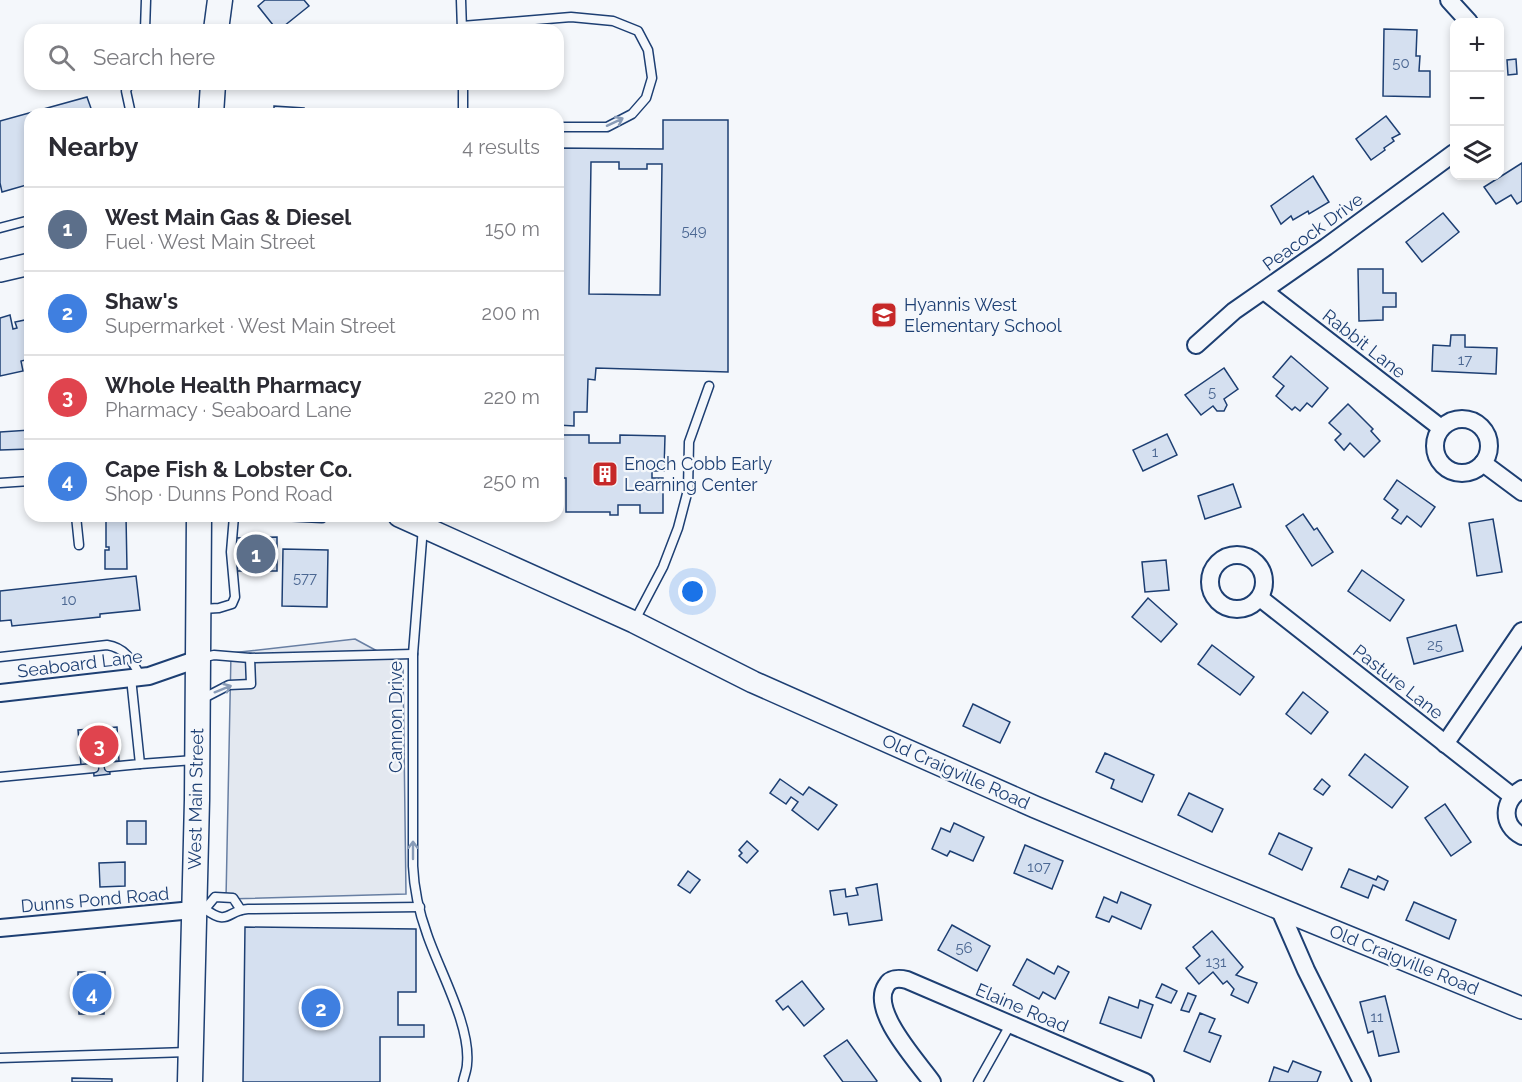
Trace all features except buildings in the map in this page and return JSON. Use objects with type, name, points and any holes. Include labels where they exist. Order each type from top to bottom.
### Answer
[{"type":"main road","points":[[217,24],[220,0]]},
{"type":"main road","points":[[211,108],[213,90]]},
{"type":"main road","name":"West Main Street","points":[[190,1082],[199,910],[199,522]]},
{"type":"street","points":[[1449,0],[1465,18]]},
{"type":"street","name":"Peacock Drive","points":[[1196,345],[1234,311],[1450,157]]},
{"type":"street","points":[[0,271],[24,265]]},
{"type":"street","name":"Rabbit Lane","points":[[1264,291],[1441,428]]},
{"type":"street","points":[[1460,419],[1472,420],[1481,427],[1487,436],[1489,447],[1483,463],[1473,471],[1461,473],[1444,467],[1437,457],[1434,446],[1441,428],[1449,421],[1460,419]]},
{"type":"street","points":[[1483,463],[1522,492]]},
{"type":"street","name":"Old Craigville Road","points":[[425,522],[753,682],[904,750],[1279,909],[1522,1008]]},
{"type":"street","name":"Pasture Lane","points":[[1260,598],[1445,744],[1517,793],[1508,806],[1507,817],[1515,831],[1522,836]]},
{"type":"street","points":[[1445,744],[1522,631]]},
{"type":"street","name":"Seaboard Lane","points":[[0,693],[149,676],[198,659]]},
{"type":"street","points":[[1279,909],[1306,970],[1362,1082]]},
{"type":"street","name":"Dunns Pond Road","points":[[0,928],[199,910]]},
{"type":"street","name":"Elaine Road","points":[[932,1082],[889,1023],[883,999],[884,988],[893,980],[906,980],[1145,1082]]},
{"type":"lane","points":[[146,0],[146,24]]},
{"type":"lane","points":[[461,0],[462,24]]},
{"type":"lane","points":[[502,24],[571,17],[613,21],[638,32],[648,50],[652,78],[646,98],[632,114],[607,127],[564,127]]},
{"type":"lane","points":[[126,90],[130,108]]},
{"type":"lane","points":[[463,90],[464,108]]},
{"type":"lane","points":[[0,228],[24,222]]},
{"type":"lane","points":[[634,622],[663,567],[678,528],[688,490],[689,442],[709,386]]},
{"type":"lane","points":[[0,483],[24,482]]},
{"type":"lane","points":[[77,522],[79,545]]},
{"type":"lane","points":[[198,609],[219,608],[232,604],[235,597],[231,552],[234,522]]},
{"type":"lane","name":"Cannon Drive","points":[[425,522],[413,654],[412,866],[414,886],[426,932],[448,986],[467,1044],[467,1065],[463,1082]]},
{"type":"lane","points":[[0,657],[107,645],[115,646],[125,652],[132,659],[136,678],[140,764]]},
{"type":"lane","points":[[198,659],[214,655],[250,658],[413,654]]},
{"type":"lane","points":[[198,701],[228,685],[251,684],[250,658]]},
{"type":"lane","points":[[109,767],[198,760]]},
{"type":"lane","points":[[0,777],[94,768]]},
{"type":"lane","points":[[241,909],[233,898],[215,897],[199,910],[216,917],[230,916],[241,909],[420,907]]},
{"type":"lane","points":[[978,1082],[1010,1024]]},
{"type":"lane","points":[[0,1058],[191,1052]]},
{"type":"shaded area","points":[[355,639],[403,665],[406,894],[226,899],[231,653]]},
{"type":"place","name":"Hyannis West Elementary School","points":[[884,315]]},
{"type":"place","name":"Enoch Cobb Early Learning Center","points":[[605,474]]},
{"type":"place","name":"West Main Gas & Diesel","points":[[256,554]]},
{"type":"place","name":"Whole Health Pharmacy","points":[[99,745]]},
{"type":"place","name":"Cape Fish & Lobster Co.","points":[[92,993]]},
{"type":"place","name":"Shaw's","points":[[321,1008]]}]
